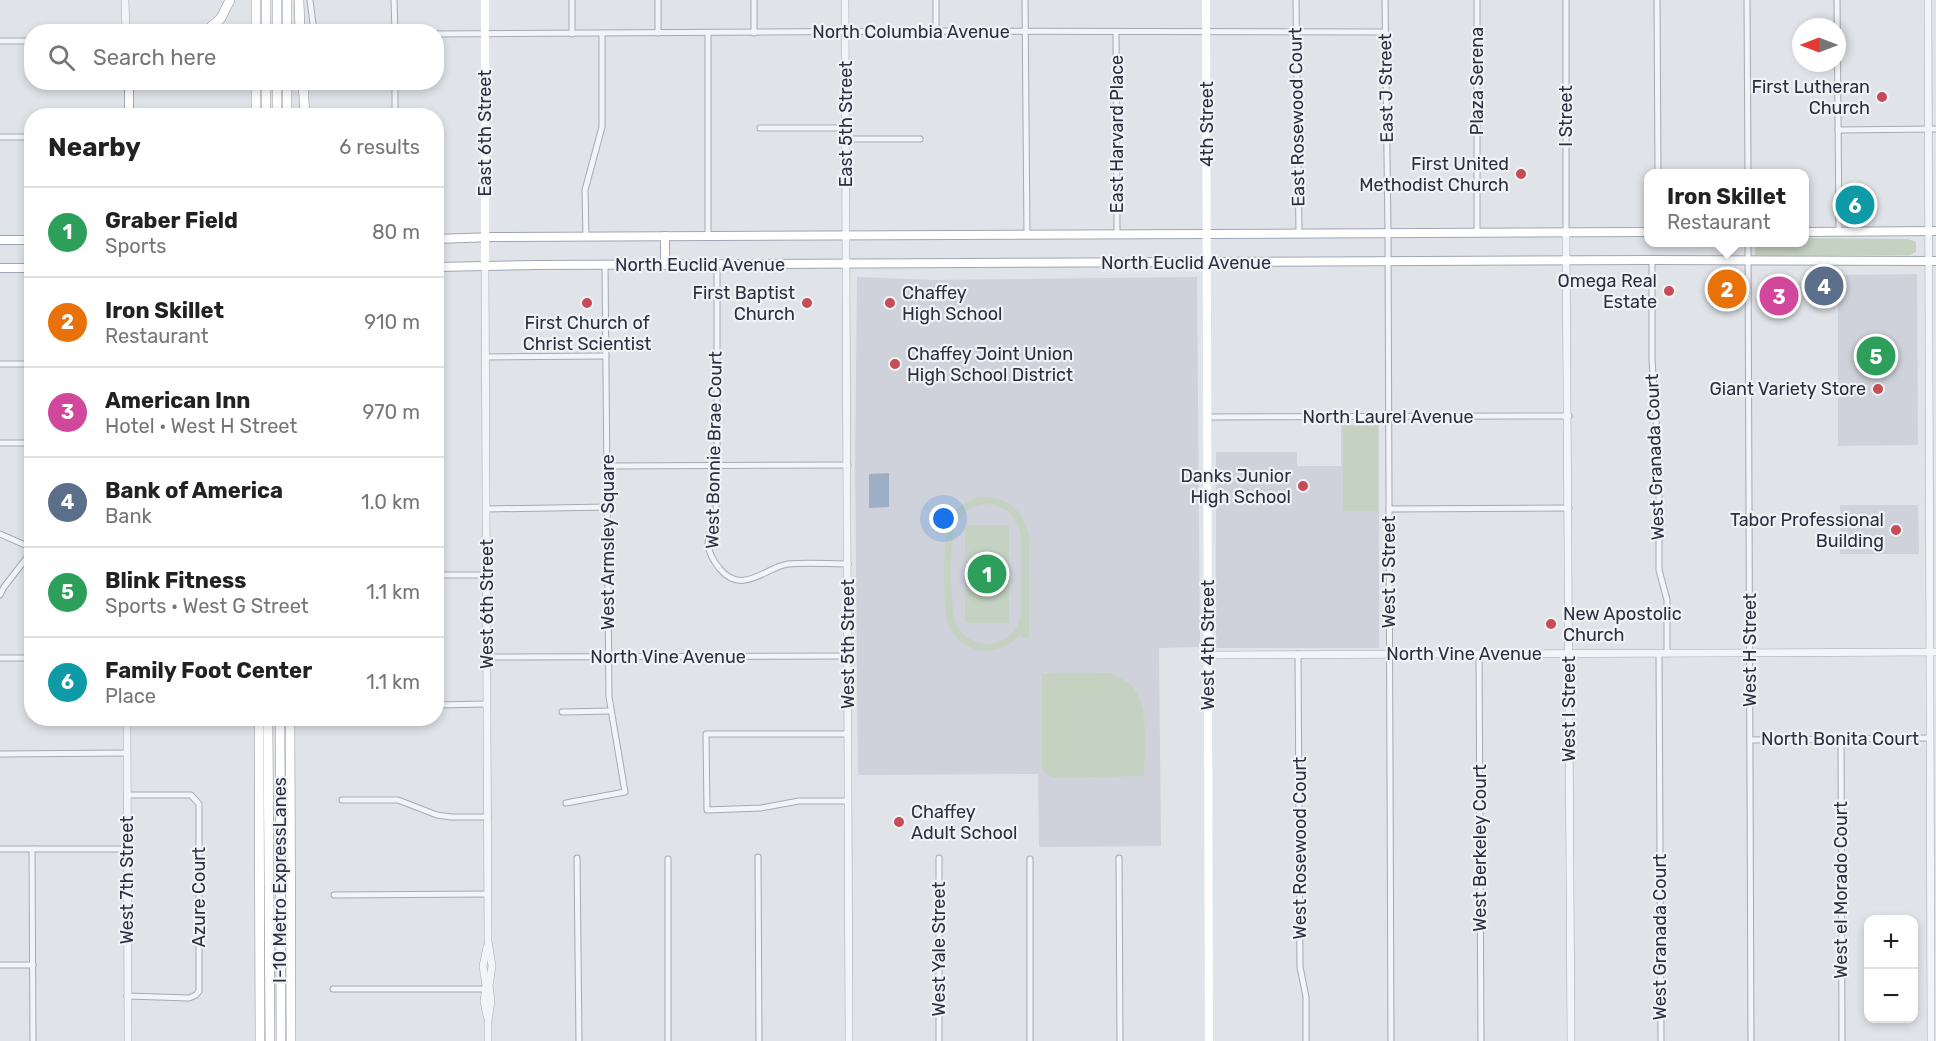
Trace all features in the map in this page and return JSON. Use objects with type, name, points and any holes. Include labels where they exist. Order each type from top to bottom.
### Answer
[{"type":"highway","points":[[214,24],[220,18],[230,0]]},
{"type":"highway","points":[[256,0],[256,24]]},
{"type":"highway","points":[[266,0],[266,24]]},
{"type":"highway","points":[[277,0],[277,24]]},
{"type":"highway","points":[[286,0],[287,24]]},
{"type":"highway","points":[[298,0],[300,24]]},
{"type":"highway","points":[[256,90],[256,108]]},
{"type":"highway","points":[[266,90],[266,108]]},
{"type":"highway","points":[[277,90],[278,108]]},
{"type":"highway","points":[[287,90],[287,108]]},
{"type":"highway","points":[[303,90],[305,108]]},
{"type":"highway","points":[[258,726],[260,1041]]},
{"type":"highway","name":"I-10 Metro ExpressLanes","points":[[268,726],[270,1041]]},
{"type":"highway","name":"I-10 Metro ExpressLanes","points":[[280,726],[280,1041]]},
{"type":"highway","points":[[290,726],[291,1041]]},
{"type":"main road","name":"East 6th Street","points":[[485,0],[485,266]]},
{"type":"main road","name":"4th Street","points":[[1206,0],[1207,248]]},
{"type":"main road","points":[[129,90],[129,108]]},
{"type":"main road","points":[[1809,232],[1932,231]]},
{"type":"main road","name":"North Euclid Avenue","points":[[444,239],[1644,232]]},
{"type":"main road","points":[[665,236],[665,265]]},
{"type":"main road","points":[[0,240],[24,240]]},
{"type":"main road","name":"West 4th Street","points":[[1207,248],[1209,1041]]},
{"type":"main road","name":"North Euclid Avenue","points":[[444,267],[536,264],[605,266],[1652,260],[1932,261]]},
{"type":"main road","points":[[0,268],[24,268]]},
{"type":"street","points":[[125,0],[126,24]]},
{"type":"street","points":[[310,0],[313,24]]},
{"type":"street","points":[[394,0],[395,24]]},
{"type":"street","points":[[572,0],[572,34]]},
{"type":"street","points":[[658,0],[658,33]]},
{"type":"street","points":[[754,0],[754,33]]},
{"type":"street","name":"East 5th Street","points":[[845,0],[846,248]]},
{"type":"street","points":[[936,0],[936,31]]},
{"type":"street","points":[[1025,0],[1026,236]]},
{"type":"street","name":"East Rosewood Court","points":[[1296,0],[1299,234]]},
{"type":"street","name":"East J Street","points":[[1385,0],[1388,248]]},
{"type":"street","name":"Plaza Serena","points":[[1477,0],[1477,234]]},
{"type":"street","name":"I Street","points":[[1566,0],[1566,233]]},
{"type":"street","points":[[1657,0],[1658,169]]},
{"type":"street","points":[[1747,0],[1748,169]]},
{"type":"street","points":[[1837,0],[1839,232]]},
{"type":"street","points":[[1928,0],[1932,32],[1933,360],[1933,652],[1930,738],[1931,1041]]},
{"type":"street","name":"North Columbia Avenue","points":[[444,34],[1206,30],[1385,32]]},
{"type":"street","name":"East Harvard Place","points":[[1116,32],[1117,236]]},
{"type":"street","points":[[708,33],[708,237]]},
{"type":"street","points":[[586,237],[585,190],[602,127],[602,34]]},
{"type":"street","points":[[0,40],[24,40]]},
{"type":"street","points":[[395,90],[395,108]]},
{"type":"street","points":[[760,128],[846,128]]},
{"type":"street","points":[[1838,130],[1932,129]]},
{"type":"street","points":[[0,137],[24,137]]},
{"type":"street","points":[[846,140],[920,139]]},
{"type":"street","name":"West I Street","points":[[1566,233],[1569,416],[1571,1041]]},
{"type":"street","name":"West H Street","points":[[1748,247],[1751,1041]]},
{"type":"street","name":"West 5th Street","points":[[846,248],[849,1041]]},
{"type":"street","name":"West J Street","points":[[1388,248],[1390,1041]]},
{"type":"street","name":"West Granada Court","points":[[1652,260],[1652,359],[1659,466],[1659,570],[1667,600],[1663,654],[1661,1041]]},
{"type":"street","name":"West Bonnie Brae Court","points":[[717,265],[717,466],[715,515],[708,542],[709,553],[723,573],[734,579],[748,580],[761,576],[780,565],[848,564]]},
{"type":"street","name":"West 6th Street","points":[[485,266],[488,941],[492,966],[487,989],[491,1001],[488,1041]]},
{"type":"street","name":"West Armsley Square","points":[[566,803],[625,792],[611,711],[608,657],[605,266]]},
{"type":"street","points":[[486,357],[606,356]]},
{"type":"street","points":[[0,364],[24,364]]},
{"type":"street","name":"North Laurel Avenue","points":[[1208,417],[1569,416]]},
{"type":"street","points":[[0,443],[24,443]]},
{"type":"street","points":[[607,466],[848,465]]},
{"type":"street","points":[[487,508],[607,507]]},
{"type":"street","points":[[1389,509],[1569,508]]},
{"type":"street","points":[[0,534],[24,546]]},
{"type":"street","points":[[0,595],[24,561]]},
{"type":"street","points":[[444,575],[487,575]]},
{"type":"street","name":"North Vine Avenue","points":[[1208,655],[1933,652]]},
{"type":"street","name":"West Rosewood Court","points":[[1298,654],[1300,967],[1306,997],[1306,1041]]},
{"type":"street","name":"West Berkeley Court","points":[[1479,654],[1481,1041]]},
{"type":"street","name":"North Vine Avenue","points":[[487,657],[848,656]]},
{"type":"street","points":[[0,658],[24,658]]},
{"type":"street","points":[[444,705],[487,704]]},
{"type":"street","points":[[562,712],[611,711]]},
{"type":"street","name":"West 7th Street","points":[[127,726],[128,1041]]},
{"type":"street","points":[[847,734],[706,734],[707,810],[761,808],[799,801],[848,801]]},
{"type":"street","name":"North Bonita Court","points":[[1750,740],[1930,738]]},
{"type":"street","name":"West el Morado Court","points":[[1840,739],[1842,1041]]},
{"type":"street","points":[[0,754],[127,753]]},
{"type":"street","name":"Azure Court","points":[[127,795],[191,795],[199,804],[200,991],[189,998],[127,996]]},
{"type":"street","points":[[342,800],[398,800],[437,815],[488,817]]},
{"type":"street","points":[[0,849],[127,849]]},
{"type":"street","points":[[32,849],[33,1041]]},
{"type":"street","points":[[758,857],[759,1041]]},
{"type":"street","points":[[577,858],[579,1041]]},
{"type":"street","name":"West Yale Street","points":[[939,858],[939,1041]]},
{"type":"street","points":[[1119,858],[1120,1041]]},
{"type":"street","points":[[668,859],[668,1041]]},
{"type":"street","points":[[1030,859],[1030,1041]]},
{"type":"street","points":[[334,895],[488,894]]},
{"type":"street","points":[[0,965],[33,965]]},
{"type":"street","points":[[333,988],[487,989]]},
{"type":"shaded area","points":[[1917,274],[1918,445],[1838,446],[1838,275]]},
{"type":"shaded area","name":"Chaffey High School","points":[[857,277],[934,280],[1197,277],[1200,647],[1159,648],[1161,846],[1039,847],[1038,774],[858,775],[855,467]]},
{"type":"shaded area","points":[[1341,425],[1379,425],[1379,648],[1216,648],[1216,452],[1297,452],[1297,466],[1341,466]]},
{"type":"shaded area","points":[[1840,505],[1918,505],[1919,554],[1840,554]]},
{"type":"green space","points":[[1809,238],[1908,239],[1916,242],[1916,252],[1910,255],[1755,256],[1755,247],[1809,247]]},
{"type":"green space","points":[[1343,426],[1378,426],[1378,511],[1343,511]]},
{"type":"green space","points":[[976,498],[999,499],[1014,507],[1024,521],[1029,539],[1029,637],[1021,637],[1021,634],[1003,647],[982,651],[963,644],[955,636],[949,626],[945,604],[944,571],[948,525],[956,510]],"holes":[[[993,505],[1010,514],[1019,528],[1022,607],[1020,619],[1012,633],[1005,639],[987,644],[969,639],[956,624],[951,577],[952,548],[954,528],[959,518],[976,506]]]},
{"type":"green space","points":[[965,525],[1009,525],[1009,623],[965,623]]},
{"type":"green space","points":[[1110,673],[1131,685],[1141,704],[1145,728],[1144,776],[1052,778],[1042,770],[1042,674]]},
{"type":"water","points":[[889,473],[889,507],[869,508],[869,474]]},
{"type":"place","name":"First Lutheran Church","points":[[1882,97]]},
{"type":"place","name":"First United Methodist Church","points":[[1521,174]]},
{"type":"place","name":"Family Foot Center","points":[[1855,205]]},
{"type":"place","name":"Bank of America","points":[[1824,286]]},
{"type":"place","name":"Iron Skillet","points":[[1727,289]]},
{"type":"place","name":"Omega Real Estate","points":[[1669,291]]},
{"type":"place","name":"American Inn","points":[[1779,296]]},
{"type":"place","name":"First Church of Christ Scientist","points":[[587,303]]},
{"type":"place","name":"First Baptist Church","points":[[807,303]]},
{"type":"place","name":"Chaffey High School","points":[[890,303]]},
{"type":"place","name":"Blink Fitness","points":[[1876,356]]},
{"type":"place","name":"Chaffey Joint Union High School District","points":[[895,364]]},
{"type":"place","name":"Giant Variety Store","points":[[1878,389]]},
{"type":"place","name":"Danks Junior High School","points":[[1303,486]]},
{"type":"place","name":"Tabor Professional Building","points":[[1896,530]]},
{"type":"place","name":"Graber Field","points":[[987,574]]},
{"type":"place","name":"New Apostolic Church","points":[[1551,624]]},
{"type":"place","name":"Chaffey Adult School","points":[[899,822]]}]
